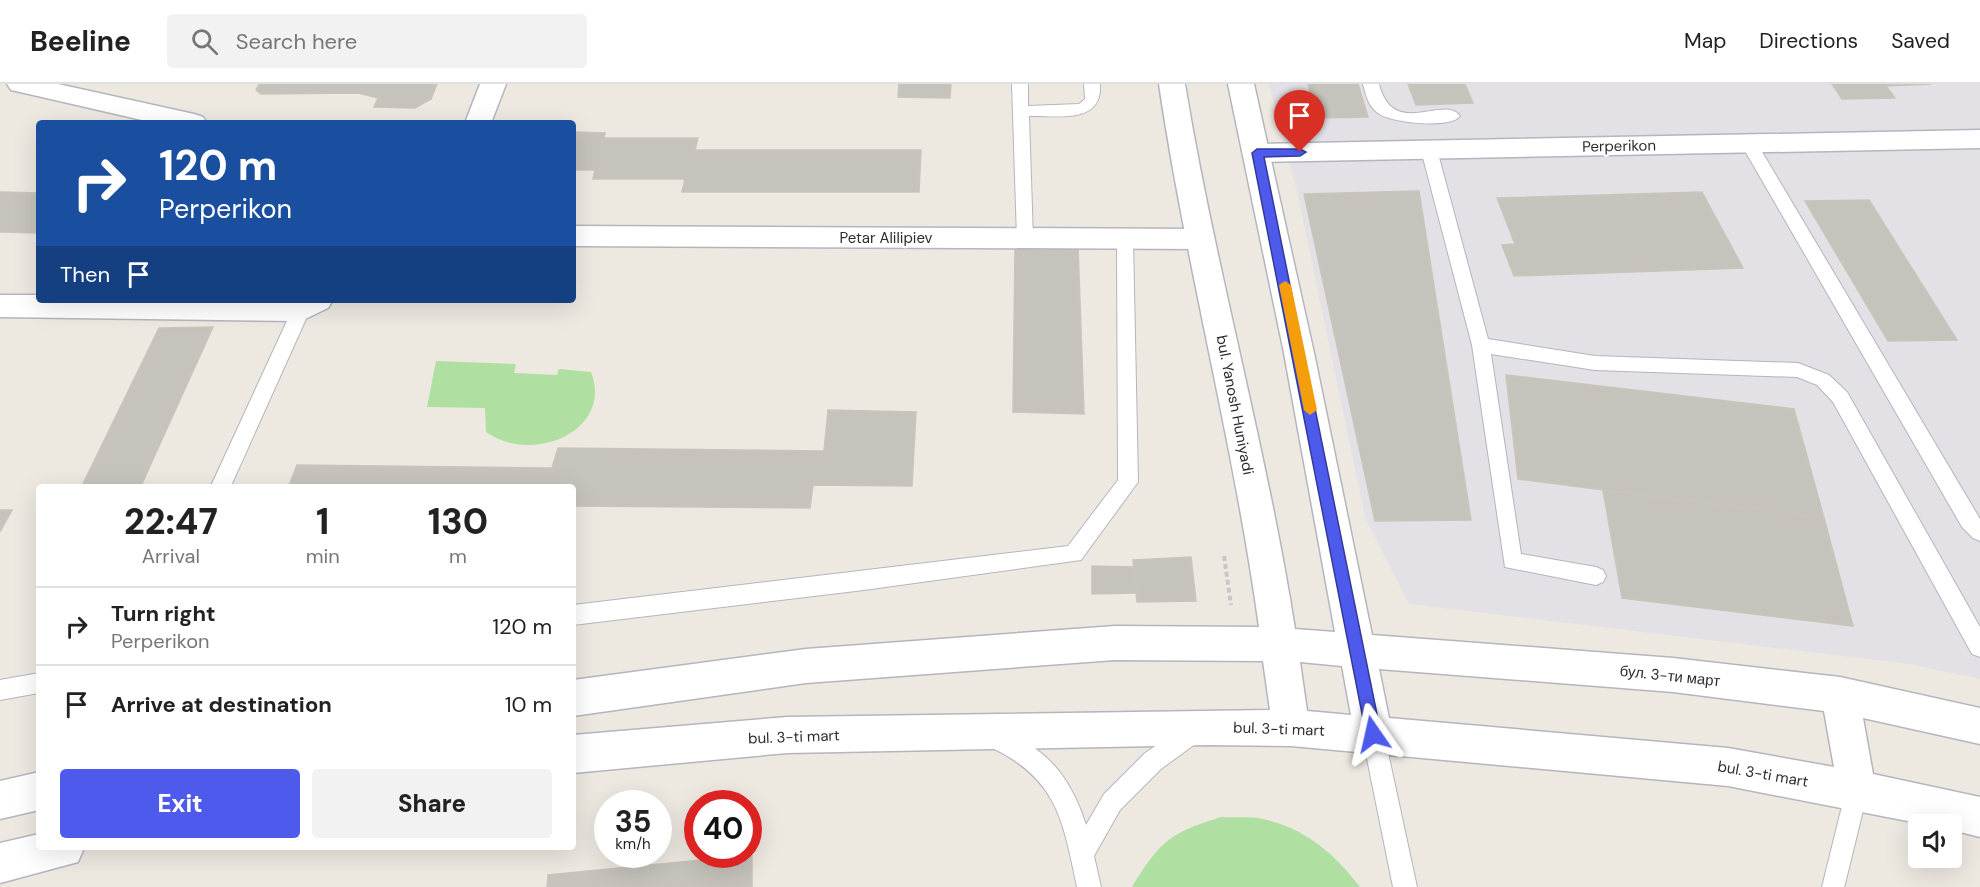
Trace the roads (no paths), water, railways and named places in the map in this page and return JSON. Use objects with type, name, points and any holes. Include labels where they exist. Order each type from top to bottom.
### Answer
[{"type":"street","points":[[20,84],[181,120]]},
{"type":"street","points":[[479,120],[493,84]]},
{"type":"street","name":"bul. Yanosh Huniyadi","points":[[1172,84],[1199,239],[1226,353],[1291,728]]},
{"type":"street","points":[[1241,84],[1358,650],[1373,734]]},
{"type":"street","name":"Perperikon","points":[[1257,153],[1980,139]]},
{"type":"street","name":"Petar Alilipiev","points":[[576,236],[1199,239]]},
{"type":"street","points":[[0,306],[310,305]]},
{"type":"street","points":[[576,698],[806,666],[1115,643],[1278,644],[1358,650]]},
{"type":"street","name":"бул. 3-ти март","points":[[1358,650],[1673,675],[1840,695],[1980,726]]},
{"type":"street","points":[[1840,695],[1857,790]]},
{"type":"street","name":"bul. 3-ti mart","points":[[576,753],[787,735],[1199,727],[1291,728],[1728,767],[1857,790],[1980,818]]},
{"type":"street","points":[[0,800],[36,792]]},
{"type":"street","points":[[0,863],[55,850]]},
{"type":"lane","points":[[1020,84],[1025,239]]},
{"type":"lane","points":[[1021,111],[1082,108],[1090,105],[1094,100],[1092,84]]},
{"type":"lane","points":[[1371,84],[1377,105],[1387,113],[1399,116],[1452,116]]},
{"type":"lane","points":[[1749,144],[1969,521],[1980,532]]},
{"type":"lane","points":[[1429,150],[1481,345],[1512,561],[1596,576]]},
{"type":"lane","points":[[576,615],[1074,554],[1128,482],[1125,239]]},
{"type":"lane","points":[[222,484],[310,305]]},
{"type":"lane","points":[[1481,345],[1595,363],[1798,370],[1823,380],[1840,397],[1980,647]]},
{"type":"lane","points":[[0,690],[36,684]]},
{"type":"lane","points":[[1082,854],[1112,802],[1153,761],[1199,727]]},
{"type":"lane","points":[[969,733],[989,735],[1016,745],[1039,761],[1058,783],[1082,854],[1089,887]]},
{"type":"lane","points":[[1373,734],[1387,811],[1405,887]]},
{"type":"lane","points":[[1831,886],[1857,790]]}]
